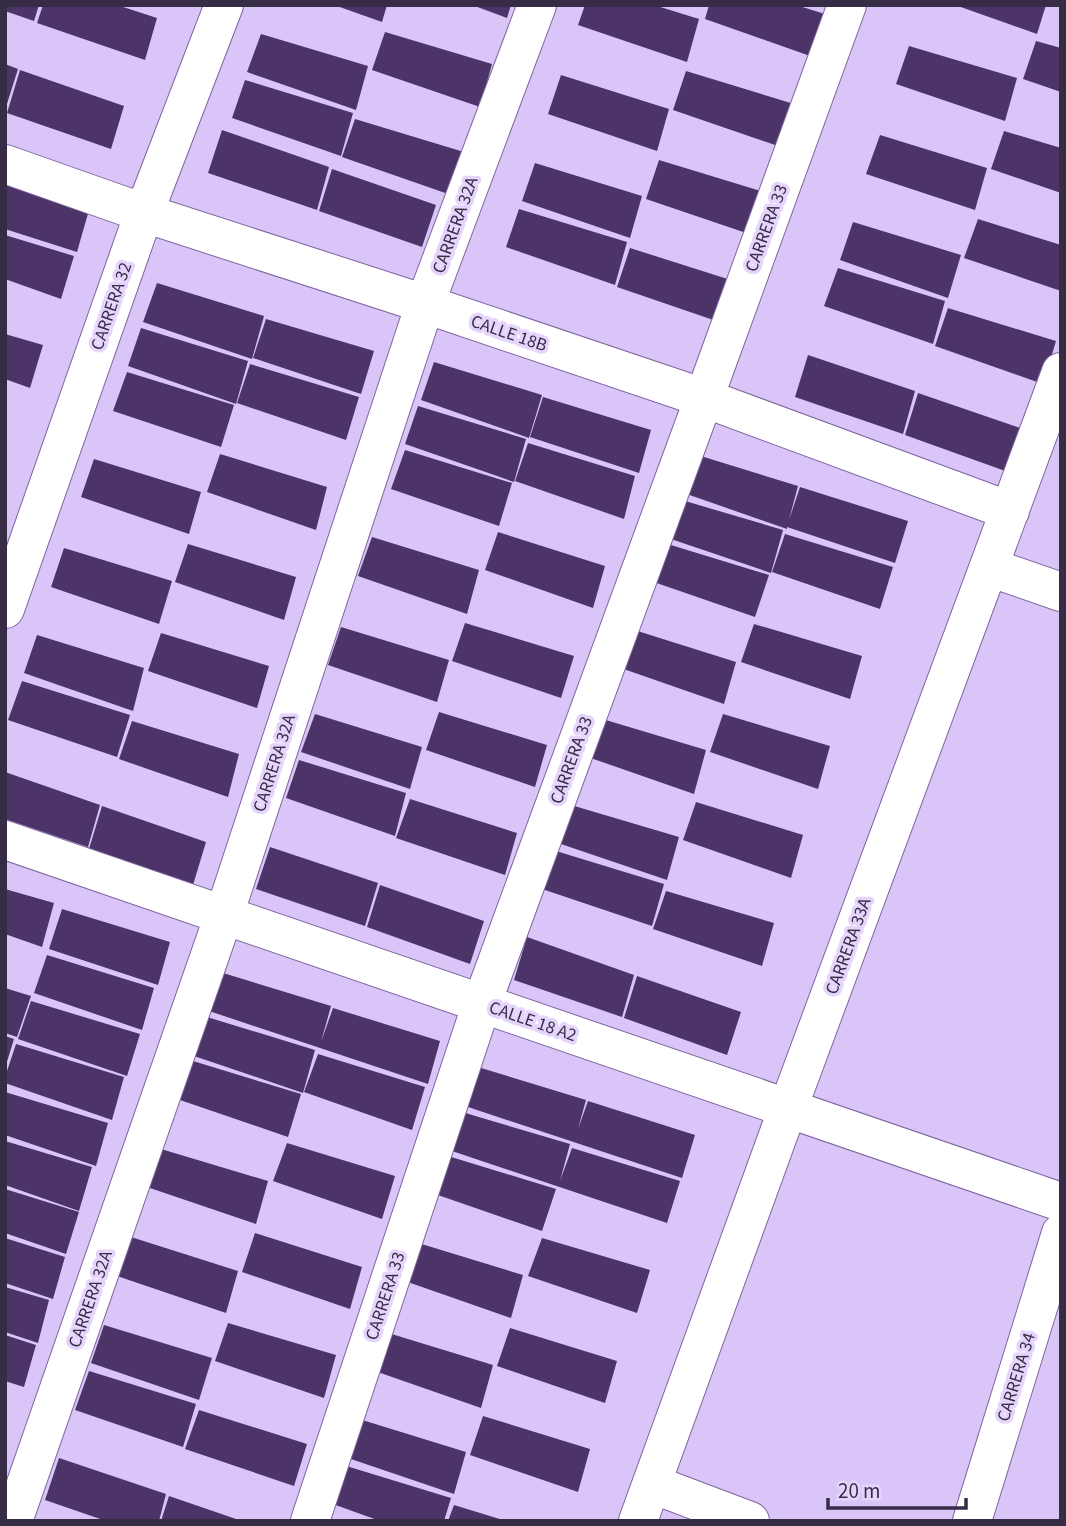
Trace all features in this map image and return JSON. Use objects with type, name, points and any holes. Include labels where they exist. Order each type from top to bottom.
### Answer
[{"type":"street","name":"CARRERA 32","points":[[5,609],[144,213],[224,5]]},
{"type":"street","name":"CARRERA 32A","points":[[15,1517],[224,915],[425,304],[537,5]]},
{"type":"street","name":"CARRERA 33","points":[[310,1521],[482,1003],[847,5]]},
{"type":"street","name":"CALLE 18B","points":[[5,164],[144,213],[704,398],[1010,511]]},
{"type":"street","name":"CARRERA 33A","points":[[638,1521],[1061,372]]},
{"type":"street","points":[[989,567],[1061,592]]},
{"type":"street","name":"CALLE 18 A2","points":[[5,840],[1061,1202]]},
{"type":"street","name":"CARRERA 34","points":[[972,1521],[1061,1233]]},
{"type":"street","points":[[652,1484],[750,1521]]},
{"type":"building","points":[[5,5],[39,5],[34,21],[5,11]]},
{"type":"building","points":[[43,5],[117,5],[157,18],[145,60],[37,23]]},
{"type":"building","points":[[334,5],[387,5],[382,22]]},
{"type":"building","points":[[472,5],[511,5],[507,18]]},
{"type":"building","points":[[585,5],[654,5],[699,19],[687,62],[578,25]]},
{"type":"building","points":[[709,5],[796,5],[825,14],[813,57],[705,19]]},
{"type":"building","points":[[955,5],[1046,5],[1037,34]]},
{"type":"building","points":[[385,32],[492,64],[480,107],[372,70]]},
{"type":"building","points":[[261,34],[368,66],[356,110],[247,72]]},
{"type":"building","points":[[1036,41],[1061,48],[1061,92],[1023,79]]},
{"type":"building","points":[[909,46],[1017,78],[1005,121],[896,84]]},
{"type":"building","points":[[5,64],[18,69],[6,107],[5,107]]},
{"type":"building","points":[[20,70],[124,106],[111,149],[7,113]]},
{"type":"building","points":[[686,71],[794,104],[781,147],[673,110]]},
{"type":"building","points":[[561,75],[669,109],[657,151],[548,114]]},
{"type":"building","points":[[245,80],[353,113],[341,156],[232,118]]},
{"type":"building","points":[[355,119],[464,152],[451,195],[342,157]]},
{"type":"building","points":[[222,130],[329,167],[317,210],[208,173]]},
{"type":"building","points":[[1004,131],[1061,148],[1061,193],[991,169]]},
{"type":"building","points":[[880,135],[987,168],[975,210],[866,174]]},
{"type":"building","points":[[659,160],[767,193],[755,236],[646,199]]},
{"type":"building","points":[[535,163],[642,196],[630,238],[522,201]]},
{"type":"building","points":[[332,169],[436,205],[422,247],[319,211]]},
{"type":"building","points":[[5,184],[89,210],[77,252],[5,229]]},
{"type":"building","points":[[519,209],[627,242],[615,285],[506,247]]},
{"type":"building","points":[[978,219],[1061,245],[1061,291],[964,258]]},
{"type":"building","points":[[853,222],[961,255],[948,298],[840,260]]},
{"type":"building","points":[[5,235],[74,256],[61,299],[5,279]]},
{"type":"building","points":[[630,248],[737,282],[725,324],[617,287]]},
{"type":"building","points":[[838,268],[945,301],[933,344],[824,306]]},
{"type":"building","points":[[157,283],[264,316],[252,359],[143,322]]},
{"type":"building","points":[[948,308],[1056,341],[1043,384],[935,346]]},
{"type":"building","points":[[266,319],[374,351],[361,394],[253,358]]},
{"type":"building","points":[[141,328],[248,361],[236,404],[128,366]]},
{"type":"building","points":[[5,334],[43,345],[30,388],[5,379]]},
{"type":"building","points":[[808,355],[915,391],[903,434],[795,397]]},
{"type":"building","points":[[434,362],[542,395],[529,438],[421,400]]},
{"type":"building","points":[[250,364],[359,397],[346,440],[237,403]]},
{"type":"building","points":[[127,372],[234,405],[221,447],[113,411]]},
{"type":"building","points":[[918,393],[1023,429],[1008,472],[905,435]]},
{"type":"building","points":[[543,397],[651,430],[639,473],[530,437]]},
{"type":"building","points":[[418,406],[526,439],[514,482],[405,444]]},
{"type":"building","points":[[528,443],[635,476],[624,519],[515,481]]},
{"type":"building","points":[[405,450],[512,483],[499,526],[391,489]]},
{"type":"building","points":[[691,453],[798,486],[789,520],[800,487],[908,521],[895,563],[678,491]]},
{"type":"building","points":[[220,454],[327,487],[316,530],[207,492]]},
{"type":"building","points":[[94,459],[201,492],[189,534],[81,497]]},
{"type":"building","points":[[675,498],[783,530],[771,573],[662,536]]},
{"type":"building","points":[[498,532],[605,566],[593,608],[485,570]]},
{"type":"building","points":[[785,534],[893,567],[880,609],[772,572]]},
{"type":"building","points":[[372,537],[479,570],[467,614],[358,576]]},
{"type":"building","points":[[661,542],[769,575],[755,617],[648,580]]},
{"type":"building","points":[[188,544],[296,577],[284,620],[175,582]]},
{"type":"building","points":[[64,548],[172,581],[159,624],[51,587]]},
{"type":"building","points":[[465,623],[574,656],[561,698],[452,661]]},
{"type":"building","points":[[754,624],[862,656],[850,699],[741,662]]},
{"type":"building","points":[[341,627],[449,660],[437,702],[328,665]]},
{"type":"building","points":[[628,628],[736,662],[724,704],[615,666]]},
{"type":"building","points":[[161,633],[269,666],[257,708],[148,671]]},
{"type":"building","points":[[37,635],[144,668],[133,711],[24,673]]},
{"type":"building","points":[[22,681],[130,715],[117,757],[8,720]]},
{"type":"building","points":[[439,712],[547,745],[535,787],[426,750]]},
{"type":"building","points":[[315,714],[422,747],[410,789],[301,752]]},
{"type":"building","points":[[723,714],[830,746],[818,789],[710,752]]},
{"type":"building","points":[[599,718],[706,750],[694,794],[585,756]]},
{"type":"building","points":[[132,721],[239,754],[228,797],[119,759]]},
{"type":"building","points":[[299,760],[406,793],[395,836],[286,798]]},
{"type":"building","points":[[5,772],[100,805],[88,847],[5,819]]},
{"type":"building","points":[[410,799],[517,833],[505,875],[396,838]]},
{"type":"building","points":[[696,802],[803,835],[791,878],[683,840]]},
{"type":"building","points":[[571,805],[679,837],[667,880],[558,843]]},
{"type":"building","points":[[102,806],[206,842],[193,885],[89,849]]},
{"type":"building","points":[[270,847],[378,883],[365,926],[256,889]]},
{"type":"building","points":[[556,851],[664,884],[652,926],[542,889]]},
{"type":"building","points":[[380,885],[484,921],[470,964],[367,927]]},
{"type":"building","points":[[5,889],[54,903],[42,947],[5,934]]},
{"type":"building","points":[[666,891],[774,923],[762,966],[653,929]]},
{"type":"building","points":[[62,909],[170,942],[158,985],[49,949]]},
{"type":"building","points":[[527,937],[634,975],[622,1017],[514,980]]},
{"type":"building","points":[[47,955],[154,988],[142,1030],[34,993]]},
{"type":"building","points":[[223,973],[331,1006],[321,1042],[333,1008],[440,1041],[428,1084],[209,1011]]},
{"type":"building","points":[[637,976],[741,1012],[727,1055],[624,1018]]},
{"type":"building","points":[[5,988],[31,996],[17,1037],[5,1033]]},
{"type":"building","points":[[31,1001],[140,1034],[127,1076],[18,1039]]},
{"type":"building","points":[[207,1017],[315,1050],[303,1093],[194,1056]]},
{"type":"building","points":[[5,1036],[14,1039],[6,1065],[5,1065]]},
{"type":"building","points":[[16,1044],[124,1077],[112,1120],[5,1083]]},
{"type":"building","points":[[318,1054],[425,1087],[412,1130],[304,1092]]},
{"type":"building","points":[[193,1061],[301,1094],[288,1137],[180,1100]]},
{"type":"building","points":[[478,1067],[586,1100],[578,1129],[588,1101],[695,1135],[682,1178],[465,1106]]},
{"type":"building","points":[[5,1092],[108,1123],[96,1166],[5,1135]]},
{"type":"building","points":[[462,1112],[570,1144],[560,1181],[572,1148],[680,1181],[667,1223],[449,1150]]},
{"type":"building","points":[[5,1141],[92,1167],[79,1211],[5,1185]]},
{"type":"building","points":[[287,1143],[395,1176],[382,1219],[273,1181]]},
{"type":"building","points":[[161,1149],[268,1181],[256,1224],[147,1187]]},
{"type":"building","points":[[448,1156],[556,1189],[542,1231],[435,1194]]},
{"type":"building","points":[[5,1189],[79,1212],[66,1254],[5,1233]]},
{"type":"building","points":[[255,1233],[362,1267],[350,1309],[242,1272]]},
{"type":"building","points":[[131,1237],[238,1271],[226,1313],[117,1276]]},
{"type":"building","points":[[5,1238],[65,1257],[53,1299],[5,1283]]},
{"type":"building","points":[[542,1238],[650,1270],[637,1313],[528,1276]]},
{"type":"building","points":[[415,1242],[523,1275],[511,1318],[402,1280]]},
{"type":"building","points":[[5,1287],[49,1300],[38,1343],[5,1332]]},
{"type":"building","points":[[228,1323],[336,1355],[324,1398],[215,1361]]},
{"type":"building","points":[[104,1325],[212,1358],[199,1400],[91,1363]]},
{"type":"building","points":[[510,1328],[617,1361],[605,1403],[497,1366]]},
{"type":"building","points":[[385,1332],[493,1365],[481,1408],[372,1370]]},
{"type":"building","points":[[5,1335],[36,1345],[24,1387],[5,1381]]},
{"type":"building","points":[[89,1371],[196,1404],[183,1447],[75,1410]]},
{"type":"building","points":[[199,1410],[307,1444],[294,1486],[185,1449]]},
{"type":"building","points":[[483,1416],[590,1449],[578,1492],[470,1455]]},
{"type":"building","points":[[359,1419],[466,1452],[454,1494],[345,1457]]},
{"type":"building","points":[[59,1458],[166,1494],[159,1521],[106,1521],[45,1500]]},
{"type":"building","points":[[343,1465],[451,1498],[444,1521],[380,1521],[330,1503]]},
{"type":"building","points":[[169,1496],[239,1520],[239,1521],[161,1521]]},
{"type":"building","points":[[454,1505],[503,1520],[503,1521],[448,1521]]}]
